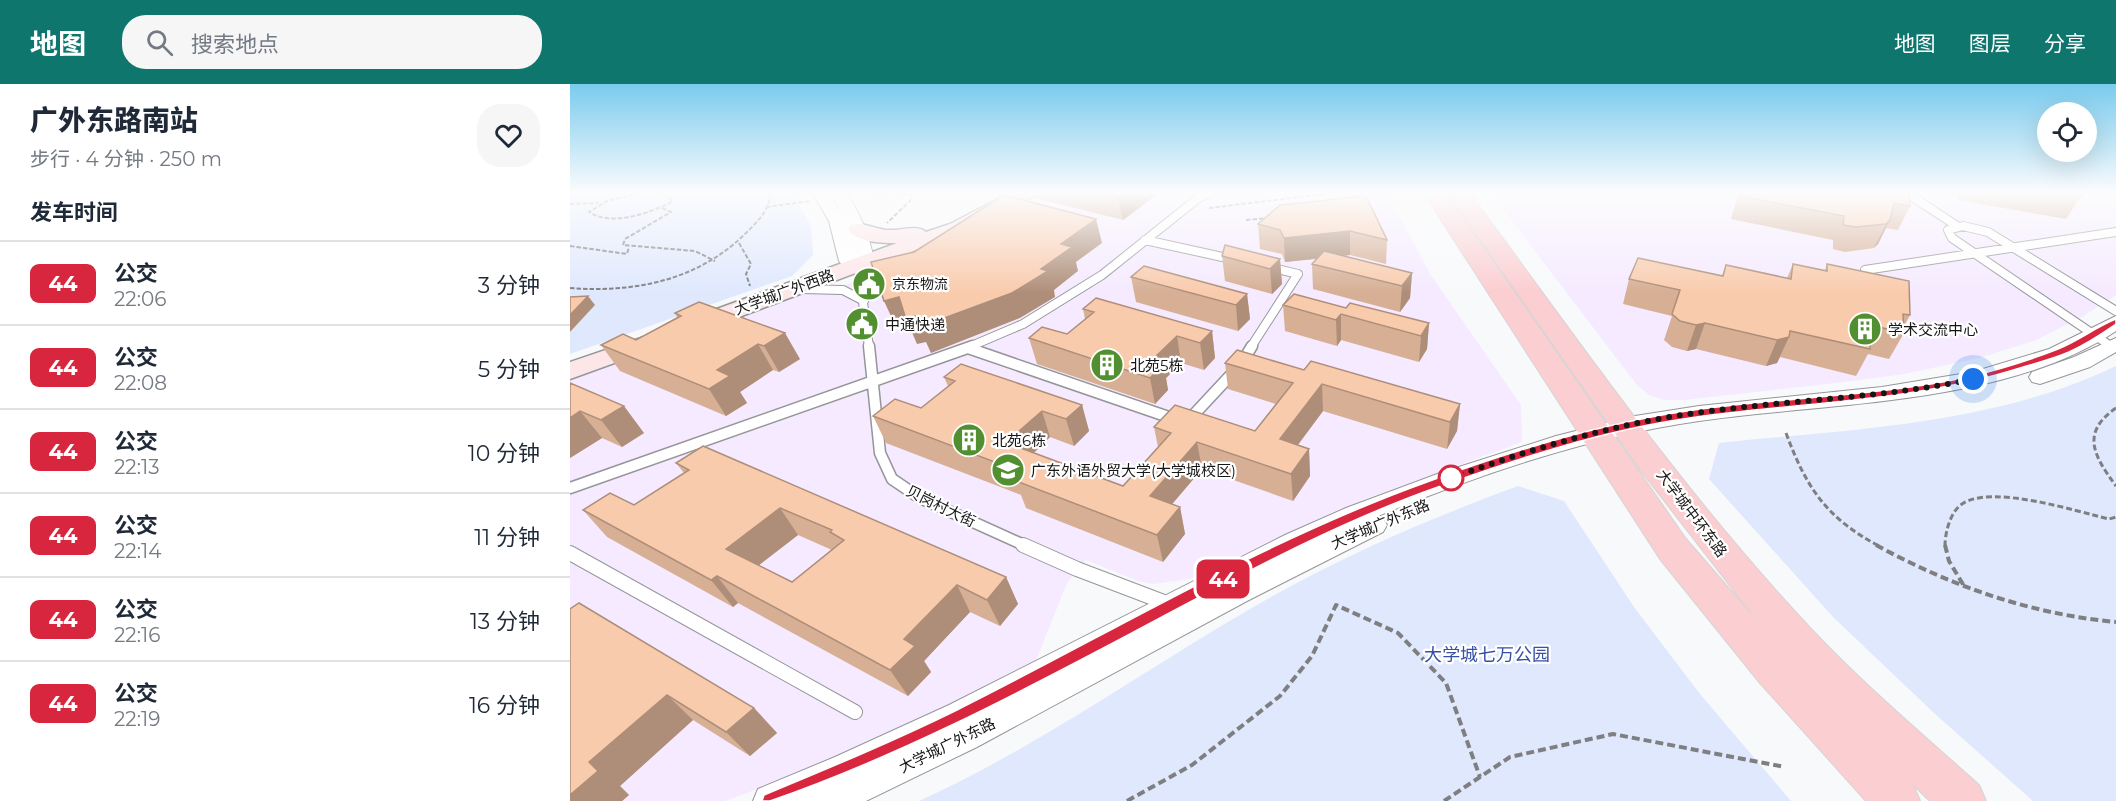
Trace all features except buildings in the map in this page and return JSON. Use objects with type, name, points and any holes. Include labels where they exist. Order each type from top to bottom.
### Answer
[{"type":"main road","name":"大学城广外西路","points":[[570,371],[778,294],[944,225]]},
{"type":"main road","name":"大学城广外西路","points":[[570,362],[857,260],[962,225]]},
{"type":"main road","name":"大学城中环东路","points":[[1459,225],[1615,436],[1712,540],[1780,622],[1863,708],[1963,801]]},
{"type":"main road","name":"大学城中环东路","points":[[1480,225],[1615,436],[1673,549],[1773,670],[1897,801]]},
{"type":"main road","points":[[858,229],[864,233],[886,237],[928,232]]},
{"type":"street","name":"贝岗村大街","points":[[840,225],[857,260]]},
{"type":"street","name":"贝岗村大街","points":[[857,225],[857,260]]},
{"type":"street","name":"大学城广外东路","points":[[827,801],[946,748],[1184,610],[1261,558],[1366,510],[1451,478],[1615,436],[1690,414],[1867,397],[1944,385],[2037,360],[2110,337]]},
{"type":"street","name":"大学城广外东路","points":[[770,801],[858,764],[1184,610]]},
{"type":"lane","points":[[570,488],[968,348],[1023,324],[1102,275],[1163,225]]},
{"type":"lane","points":[[2110,337],[1975,253],[1948,234],[1949,228],[1957,226],[1981,229],[2116,311]]},
{"type":"lane","points":[[1865,270],[2116,232]]},
{"type":"lane","points":[[1145,240],[1244,262]]},
{"type":"lane","name":"贝岗村大街","points":[[857,260],[874,381],[880,453],[884,467],[892,479],[903,487],[1077,570],[1184,610]]},
{"type":"lane","points":[[968,348],[1186,423],[1241,364],[1298,274],[1254,264]]},
{"type":"lane","points":[[778,294],[797,290],[834,289],[853,294],[864,301]]},
{"type":"lane","points":[[570,553],[855,712]]},
{"type":"path","points":[[650,225],[625,239],[623,245],[636,250],[702,252],[715,261]]},
{"type":"path","points":[[570,288],[593,291],[645,286],[667,280],[715,261],[739,243],[752,225]]},
{"type":"path","points":[[739,243],[751,264],[746,274],[750,286]]},
{"type":"path","points":[[570,246],[618,254],[627,254],[629,247]]},
{"type":"path","points":[[2116,408],[2101,419],[2093,432],[2095,454],[2116,486]]},
{"type":"path","points":[[1786,433],[1806,480],[1816,495],[1839,518],[1882,548],[1924,570],[1965,587],[2055,614],[2116,622]]},
{"type":"path","points":[[1965,587],[1950,563],[1943,544],[1948,525],[1962,504],[1979,498],[2005,498],[2031,501],[2091,516],[2116,518]]},
{"type":"path","points":[[1127,801],[1192,765],[1280,696],[1312,656],[1336,605],[1398,633],[1446,683],[1480,777]]},
{"type":"path","points":[[1444,801],[1510,757],[1613,734],[1785,767]]},
{"type":"shaded area","name":"广东外语外贸大学(大学城校区)","points":[[966,225],[1404,225],[1430,274],[1521,405],[1522,442],[1368,498],[1190,579],[1153,584],[1138,581],[1086,560],[1067,583],[1035,663],[845,756],[725,801],[570,801],[570,374],[792,291],[823,292],[861,280],[878,268]]},
{"type":"shaded area","points":[[1515,225],[2116,225],[2116,295],[2082,317],[2036,340],[1979,358],[1904,374],[1844,382],[1684,400],[1664,400],[1649,395],[1637,385]]},
{"type":"green space","points":[[570,225],[811,226],[813,255],[792,276],[570,354]]},
{"type":"green space","points":[[1464,225],[1475,225],[1587,385],[1577,386]]},
{"type":"green space","points":[[2116,366],[2116,801],[2033,801],[1934,713],[1833,617],[1709,479],[1719,443],[1871,428],[1972,413],[2069,386]]},
{"type":"green space","name":"大学城七万公园","points":[[1518,486],[1564,501],[1634,607],[1665,648],[1700,694],[1791,801],[919,801],[1006,757],[1289,587],[1385,540]]},
{"type":"bus line","name":"44","points":[[770,801],[858,764],[960,716],[1071,660],[1261,558],[1319,530],[1412,492],[1488,465],[1595,432],[1690,414],[1867,397],[1973,379],[2021,366],[2063,351],[2116,322]]},
{"type":"place","name":"京东物流","points":[[869,284]]},
{"type":"place","name":"中通快递","points":[[862,324]]},
{"type":"place","name":"学术交流中心","points":[[1865,329]]},
{"type":"place","name":"北苑5栋","points":[[1107,365]]},
{"type":"place","name":"北苑6栋","points":[[969,440]]},
{"type":"place","name":"广东外语外贸大学(大学城校区)","points":[[1008,470]]},
{"type":"route","points":[[1451,478],[1595,432],[1651,421],[1690,414],[1867,397],[1973,379]]}]
